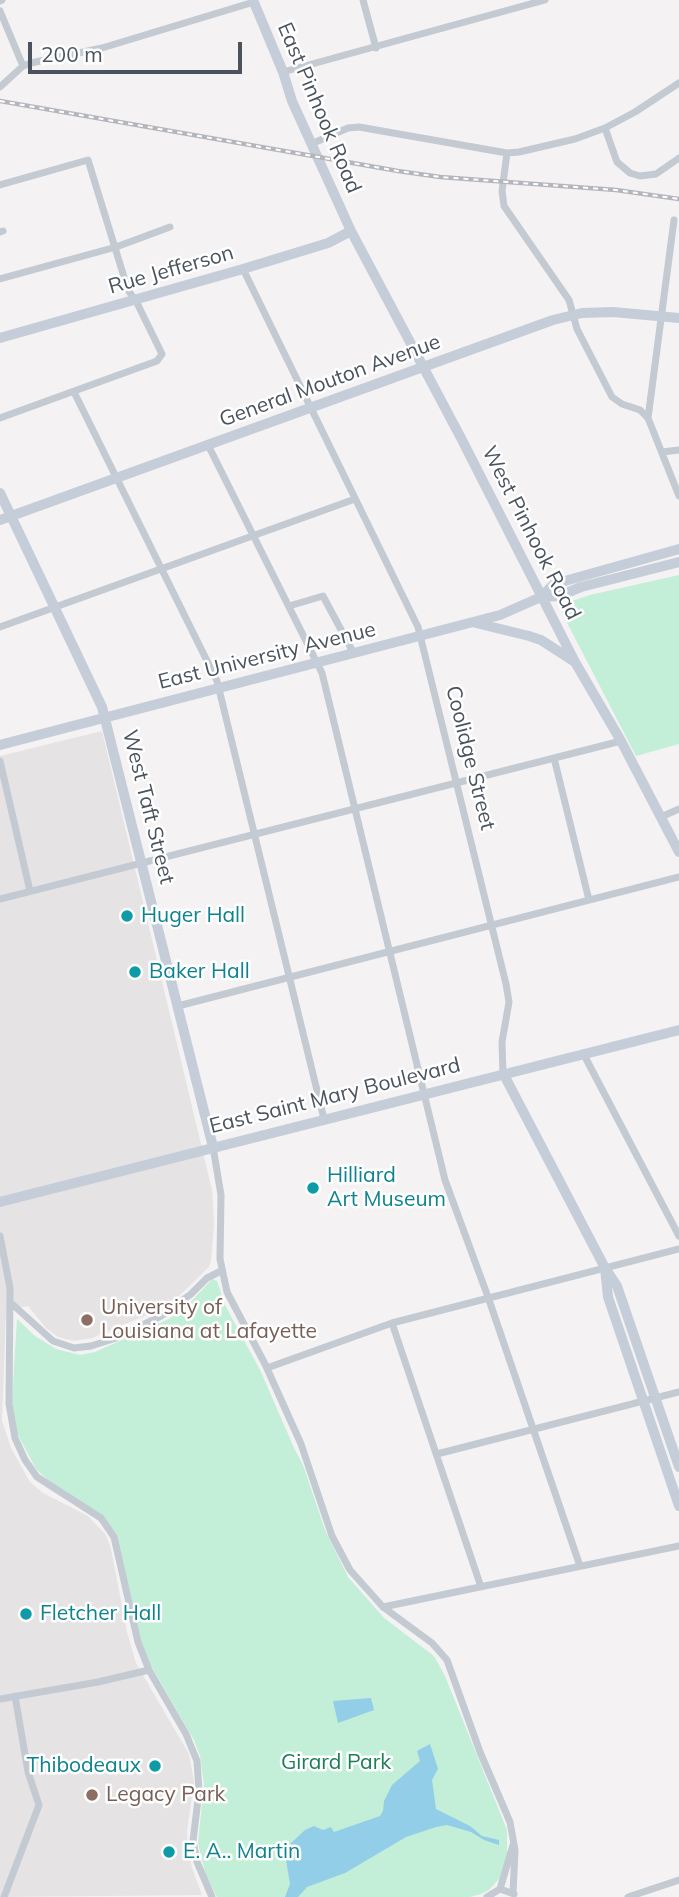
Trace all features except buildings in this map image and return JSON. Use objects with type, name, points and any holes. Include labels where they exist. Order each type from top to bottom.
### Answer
[{"type":"street","points":[[363,0],[376,48]]},
{"type":"street","points":[[283,72],[545,0]]},
{"type":"street","points":[[0,87],[23,66],[39,60],[102,48],[254,1]]},
{"type":"street","name":"East Pinhook Road","points":[[254,1],[292,101],[351,231]]},
{"type":"street","points":[[0,11],[23,66]]},
{"type":"street","points":[[311,144],[348,128],[359,127],[507,153],[533,150],[605,128],[679,83]]},
{"type":"street","points":[[605,128],[617,162],[630,173],[640,176],[656,174],[679,158]]},
{"type":"street","points":[[507,153],[502,191],[504,206],[569,300],[577,329],[612,397],[622,404],[640,410],[648,418],[679,496]]},
{"type":"street","points":[[0,185],[88,160],[128,290],[161,350],[161,358],[0,418]]},
{"type":"street","points":[[648,418],[674,220]]},
{"type":"street","points":[[0,279],[116,247],[170,227]]},
{"type":"street","name":"Rue Jefferson","points":[[0,338],[243,269],[328,243],[351,231]]},
{"type":"street","name":"West Pinhook Road","points":[[351,231],[575,662],[621,741],[679,852]]},
{"type":"street","name":"Coolidge Street","points":[[243,269],[421,637],[509,1002],[502,1042],[503,1073],[605,1268],[621,1293],[679,1467]]},
{"type":"street","name":"General Mouton Avenue","points":[[0,520],[573,315],[613,312],[679,318]]},
{"type":"street","points":[[74,392],[215,676],[324,1119]]},
{"type":"street","points":[[208,445],[318,664],[449,1196],[488,1297],[580,1566]]},
{"type":"street","points":[[662,452],[679,450]]},
{"type":"street","name":"West Taft Street","points":[[0,494],[56,607],[105,718],[213,1147]]},
{"type":"street","points":[[0,627],[355,499]]},
{"type":"street","name":"East University Avenue","points":[[541,597],[554,584],[679,549]]},
{"type":"street","name":"East University Avenue","points":[[0,745],[421,637],[500,615],[541,597],[559,596],[581,587],[679,562]]},
{"type":"street","points":[[289,606],[323,596],[354,654]]},
{"type":"street","points":[[476,622],[529,635],[575,662]]},
{"type":"street","points":[[0,899],[621,741]]},
{"type":"street","points":[[554,758],[589,900]]},
{"type":"street","points":[[0,761],[30,891]]},
{"type":"street","points":[[661,817],[679,809]]},
{"type":"street","points":[[178,1006],[679,877]]},
{"type":"street","name":"East Saint Mary Boulevard","points":[[0,1202],[679,1030]]},
{"type":"street","points":[[583,1053],[679,1236]]},
{"type":"street","points":[[213,1147],[222,1195],[221,1271],[233,1306],[267,1368],[301,1444],[338,1548],[363,1587],[383,1607],[444,1654],[480,1752],[508,1817],[515,1850],[515,1895],[500,1889]]},
{"type":"street","points":[[0,1236],[8,1269],[11,1303],[9,1405],[15,1437],[25,1461],[41,1481],[94,1513],[108,1526],[116,1543],[132,1625],[149,1670],[186,1734],[197,1761],[199,1790],[193,1841],[197,1862],[212,1897]]},
{"type":"street","points":[[267,1368],[392,1322],[679,1249]]},
{"type":"street","name":"Coolidge Street","points":[[605,1268],[608,1297],[679,1506]]},
{"type":"street","points":[[11,1303],[54,1341],[74,1348],[91,1346],[116,1338],[161,1316],[191,1294],[207,1278],[221,1271]]},
{"type":"street","points":[[392,1322],[481,1587]]},
{"type":"street","points":[[437,1454],[679,1392]]},
{"type":"street","points":[[383,1607],[679,1546]]},
{"type":"street","points":[[0,1699],[149,1670]]},
{"type":"street","points":[[4,1897],[39,1805],[28,1773],[15,1696]]},
{"type":"street","points":[[486,1897],[500,1889],[513,1845]]},
{"type":"street","points":[[628,1897],[679,1880]]},
{"type":"shaded area","name":"University of Louisiana at Lafayette","points":[[102,731],[212,1190],[214,1225],[211,1261],[209,1267],[179,1296],[149,1314],[92,1338],[74,1341],[58,1337],[46,1328],[28,1306],[6,1311],[2,1421],[11,1448],[30,1482],[43,1493],[88,1516],[106,1535],[136,1663],[189,1754],[194,1782],[187,1831],[188,1848],[202,1895],[0,1897],[0,756]]},
{"type":"green space","points":[[679,575],[679,744],[636,756],[562,613],[562,607],[566,603],[590,595]]},
{"type":"green space","name":"Girard Park","points":[[212,1279],[217,1281],[225,1305],[261,1372],[303,1465],[325,1530],[348,1577],[384,1618],[434,1656],[445,1676],[507,1830],[507,1855],[500,1878],[481,1894],[470,1897],[217,1897],[206,1876],[198,1843],[204,1784],[200,1756],[194,1740],[150,1664],[141,1641],[116,1534],[101,1514],[53,1485],[36,1469],[16,1431],[12,1402],[17,1319],[35,1336],[56,1349],[80,1355],[95,1352],[169,1319],[190,1303]]},
{"type":"water","points":[[371,1698],[374,1710],[338,1723],[333,1701]]},
{"type":"water","points":[[430,1744],[438,1769],[432,1780],[436,1809],[470,1826],[482,1836],[499,1840],[499,1845],[447,1825],[436,1827],[406,1837],[345,1873],[307,1887],[298,1897],[285,1897],[290,1884],[286,1860],[289,1845],[305,1830],[314,1826],[323,1830],[331,1827],[334,1832],[380,1816],[392,1785],[420,1761],[417,1751]]},
{"type":"railway","points":[[0,101],[398,171],[440,177],[616,190],[679,199]]},
{"type":"place","name":"Huger Hall","points":[[127,916]]},
{"type":"place","name":"Baker Hall","points":[[135,972]]},
{"type":"place","name":"Hilliard Art Museum","points":[[313,1188]]},
{"type":"place","name":"University of Louisiana at Lafayette","points":[[87,1320]]},
{"type":"place","name":"Fletcher Hall","points":[[26,1614]]},
{"type":"place","name":"Thibodeaux","points":[[155,1766]]},
{"type":"place","name":"Legacy Park","points":[[92,1795]]},
{"type":"place","name":"E. A.. Martin","points":[[169,1852]]}]
